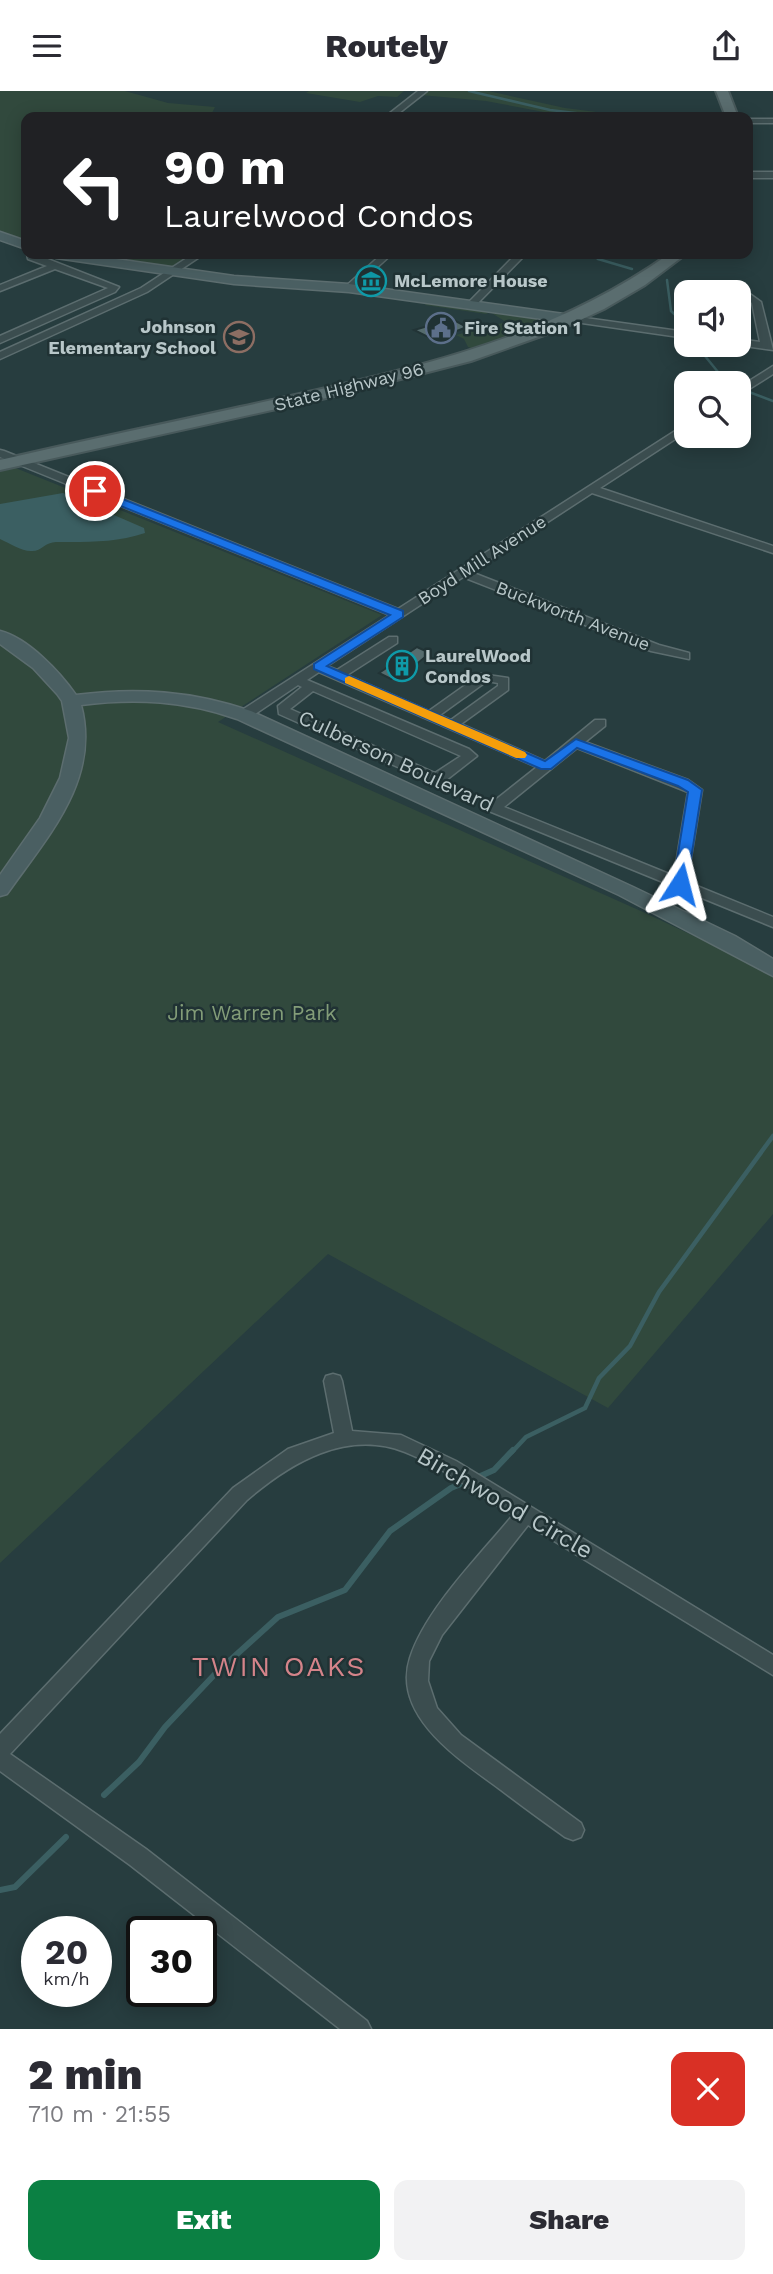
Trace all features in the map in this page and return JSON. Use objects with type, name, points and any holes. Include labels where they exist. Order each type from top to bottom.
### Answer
[{"type":"main road","points":[[722,91],[730,112]]},
{"type":"main road","name":"State Highway 96","points":[[0,465],[398,376],[474,356],[571,319],[648,277],[671,259]]},
{"type":"street","points":[[396,112],[422,92]]},
{"type":"street","points":[[753,121],[773,121]]},
{"type":"street","points":[[753,175],[773,174]]},
{"type":"street","points":[[0,236],[21,243]]},
{"type":"street","points":[[0,356],[144,291],[192,259]]},
{"type":"street","points":[[349,288],[381,259]]},
{"type":"street","points":[[471,305],[517,259]]},
{"type":"street","points":[[0,340],[114,287],[55,260]]},
{"type":"street","points":[[0,288],[55,260],[234,280],[349,288],[674,334]]},
{"type":"street","points":[[751,298],[756,302],[769,346],[751,344]]},
{"type":"street","points":[[751,384],[773,369]]},
{"type":"street","name":"Boyd Mill Avenue","points":[[244,715],[674,435]]},
{"type":"street","points":[[0,453],[399,614]]},
{"type":"street","points":[[591,489],[773,550]]},
{"type":"street","name":"Buckworth Avenue","points":[[462,573],[655,648],[685,656]]},
{"type":"street","points":[[0,636],[30,655],[54,675],[71,701],[78,737],[71,778],[0,890]]},
{"type":"street","points":[[338,675],[393,641]]},
{"type":"street","points":[[318,667],[546,766]]},
{"type":"street","points":[[430,716],[485,677],[504,681],[504,687],[452,725]]},
{"type":"street","points":[[297,680],[312,686],[464,752],[470,756],[440,778],[432,777],[284,711],[284,706],[312,686]]},
{"type":"street","name":"Culberson Boulevard","points":[[71,701],[115,695],[172,695],[198,700],[244,715],[626,891],[727,941],[773,969]]},
{"type":"street","points":[[600,723],[494,808],[773,922]]},
{"type":"street","points":[[576,743],[683,783],[695,790],[680,884]]},
{"type":"street","points":[[333,1381],[344,1437]]},
{"type":"street","name":"Birchwood Circle","points":[[0,1749],[250,1485],[270,1467],[311,1446],[344,1437],[402,1443],[449,1467],[773,1666]]},
{"type":"street","points":[[526,1513],[435,1628],[419,1659],[418,1690],[428,1714],[447,1738],[573,1831]]},
{"type":"street","points":[[0,1759],[138,1857],[359,2029]]},
{"type":"green space","points":[[0,91],[125,91],[168,103],[215,107],[212,112],[21,112],[21,241],[0,234]]},
{"type":"green space","points":[[404,91],[397,97],[378,96],[360,102],[306,93]]},
{"type":"green space","points":[[427,91],[488,91],[597,112],[544,112],[486,101],[421,95]]},
{"type":"green space","points":[[99,259],[185,259],[173,268]]},
{"type":"green space","points":[[427,302],[542,320],[533,328],[474,349],[468,347],[464,339],[456,335],[506,322],[490,312],[486,314],[425,305]]},
{"type":"green space","name":"Jim Warren Park","points":[[13,467],[382,615],[218,722],[643,912],[751,963],[773,977],[773,1214],[608,1408],[328,1254],[0,1563],[0,471]]},
{"type":"water","points":[[63,493],[144,528],[145,533],[112,540],[52,542],[34,551],[23,550],[0,539],[0,504]]},
{"type":"building","name":"Fire Station 1","points":[[452,319],[467,327],[434,340],[414,330]]},
{"type":"building","name":"LaurelWood Condos","points":[[417,647],[430,653],[407,672],[404,671],[391,679],[379,673]]},
{"type":"waterway","points":[[469,91],[567,112]]},
{"type":"waterway","points":[[598,259],[632,269]]},
{"type":"waterway","points":[[667,280],[671,311],[674,314]]},
{"type":"waterway","points":[[706,357],[717,371]]},
{"type":"waterway","points":[[751,393],[773,401]]},
{"type":"waterway","points":[[512,1452],[526,1437],[585,1408],[599,1378],[630,1346],[659,1292],[773,1136]]},
{"type":"waterway","points":[[476,1478],[494,1470],[513,1450]]},
{"type":"waterway","points":[[104,1795],[139,1762],[165,1727],[216,1673],[278,1617],[345,1590],[390,1531],[451,1488],[468,1481]]},
{"type":"waterway","points":[[0,1890],[15,1887],[66,1837]]},
{"type":"slow traffic","points":[[349,680],[521,755]]},
{"type":"place","name":"McLemore House","points":[[371,281]]},
{"type":"place","name":"Fire Station 1","points":[[441,328]]},
{"type":"place","name":"Johnson Elementary School","points":[[239,337]]},
{"type":"place","name":"LaurelWood Condos","points":[[402,666]]},
{"type":"district","name":"TWIN OAKS","points":[[279,1666]]},
{"type":"route","points":[[95,491],[399,614],[318,667],[546,766],[576,743],[683,783],[695,790],[680,884]]}]
